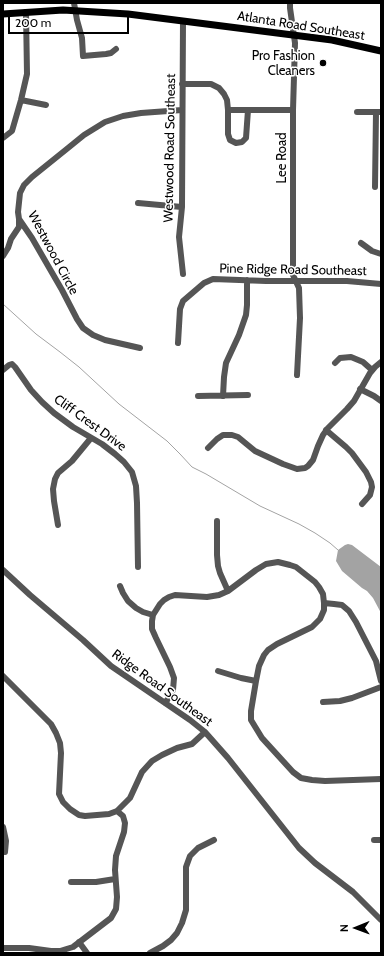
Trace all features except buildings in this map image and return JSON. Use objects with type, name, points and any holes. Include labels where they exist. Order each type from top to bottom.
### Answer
[{"type":"main road","name":"Atlanta Road Southeast","points":[[3,14],[59,10],[74,7],[337,41],[381,51]]},
{"type":"street","points":[[79,3],[74,7],[82,38],[83,56],[111,53],[116,49]]},
{"type":"street","name":"Lee Road","points":[[290,3],[295,43],[293,110],[293,275],[299,288],[300,318],[297,375]]},
{"type":"street","points":[[3,138],[12,131],[27,74],[26,12]]},
{"type":"street","name":"Westwood Road Southeast","points":[[183,21],[182,207],[179,237],[183,274]]},
{"type":"street","points":[[182,84],[211,84],[219,88],[227,100],[228,134],[230,140],[236,143],[242,142],[246,138],[248,110]]},
{"type":"street","points":[[21,100],[46,105]]},
{"type":"street","name":"Westwood Circle","points":[[140,348],[105,340],[83,328],[19,219],[18,202],[24,185],[84,135],[105,122],[123,116],[141,113],[182,110]]},
{"type":"street","points":[[228,110],[293,110]]},
{"type":"street","points":[[357,112],[378,112],[378,148],[375,187]]},
{"type":"street","points":[[138,203],[182,207]]},
{"type":"street","points":[[3,256],[11,239],[19,227],[19,219]]},
{"type":"street","points":[[3,245],[11,239]]},
{"type":"street","points":[[361,243],[372,251],[381,254]]},
{"type":"street","name":"Pine Ridge Road Southeast","points":[[178,343],[180,309],[184,301],[204,283],[213,279],[266,281],[347,280],[381,284]]},
{"type":"street","points":[[223,396],[226,363],[239,335],[246,315],[247,280]]},
{"type":"street","points":[[335,363],[340,358],[351,357],[363,362],[372,370]]},
{"type":"street","points":[[208,448],[223,435],[232,435],[238,437],[255,451],[268,458],[289,467],[302,469],[308,466],[313,460],[326,430],[347,409],[372,370],[381,362]]},
{"type":"street","name":"Cliff Crest Drive","points":[[3,370],[12,364],[31,390],[54,413],[115,454],[132,472],[136,486],[138,567]]},
{"type":"street","points":[[360,389],[381,401]]},
{"type":"street","points":[[198,396],[248,395]]},
{"type":"street","points":[[326,430],[352,453],[366,472],[371,482],[372,487],[370,495],[362,504]]},
{"type":"street","points":[[58,525],[53,489],[55,479],[58,473],[72,461],[91,438]]},
{"type":"street","points":[[217,521],[218,566],[228,591]]},
{"type":"street","points":[[165,703],[173,690],[174,678],[152,629],[153,615],[160,604],[164,600],[175,595],[207,597],[219,595],[228,591],[266,564],[284,563],[296,567],[320,587],[324,610],[320,619],[312,627],[277,644],[264,654],[256,681],[251,710],[251,720],[262,738],[293,772],[301,778],[325,781],[381,779]]},
{"type":"street","name":"Ridge Road Southeast","points":[[3,570],[111,666],[190,720],[205,732],[228,758],[299,848],[315,863],[353,892],[381,920]]},
{"type":"street","points":[[120,586],[128,601],[143,612],[153,615]]},
{"type":"street","points":[[324,603],[342,605],[349,611],[376,661],[381,681]]},
{"type":"street","points":[[218,671],[256,681]]},
{"type":"street","points":[[3,676],[51,724],[56,733],[60,743],[61,753],[59,794],[63,802],[79,815],[85,816],[108,814],[117,811],[130,798],[142,772],[152,761],[177,748],[192,744],[205,732]]},
{"type":"street","points":[[323,702],[340,701],[352,698],[381,687]]},
{"type":"street","points":[[3,948],[29,948],[60,951],[73,947],[111,918],[116,909],[117,897],[115,879],[116,856],[124,832],[125,823],[122,816],[117,811]]},
{"type":"street","points":[[3,827],[6,841],[5,852]]},
{"type":"street","points":[[150,953],[163,946],[177,933],[186,910],[186,867],[190,856],[198,848],[214,840]]},
{"type":"street","points":[[374,840],[381,840]]},
{"type":"street","points":[[71,882],[96,882],[115,879]]},
{"type":"street","points":[[79,942],[87,953]]},
{"type":"shaded area","points":[[348,544],[352,545],[381,567],[381,613],[373,598],[367,591],[342,571],[336,561],[338,550]]},
{"type":"waterway","points":[[3,304],[36,334],[79,367],[119,404],[167,441],[192,467],[260,506],[315,533],[338,550]]},
{"type":"place","name":"Pro Fashion Cleaners","points":[[323,63]]}]
